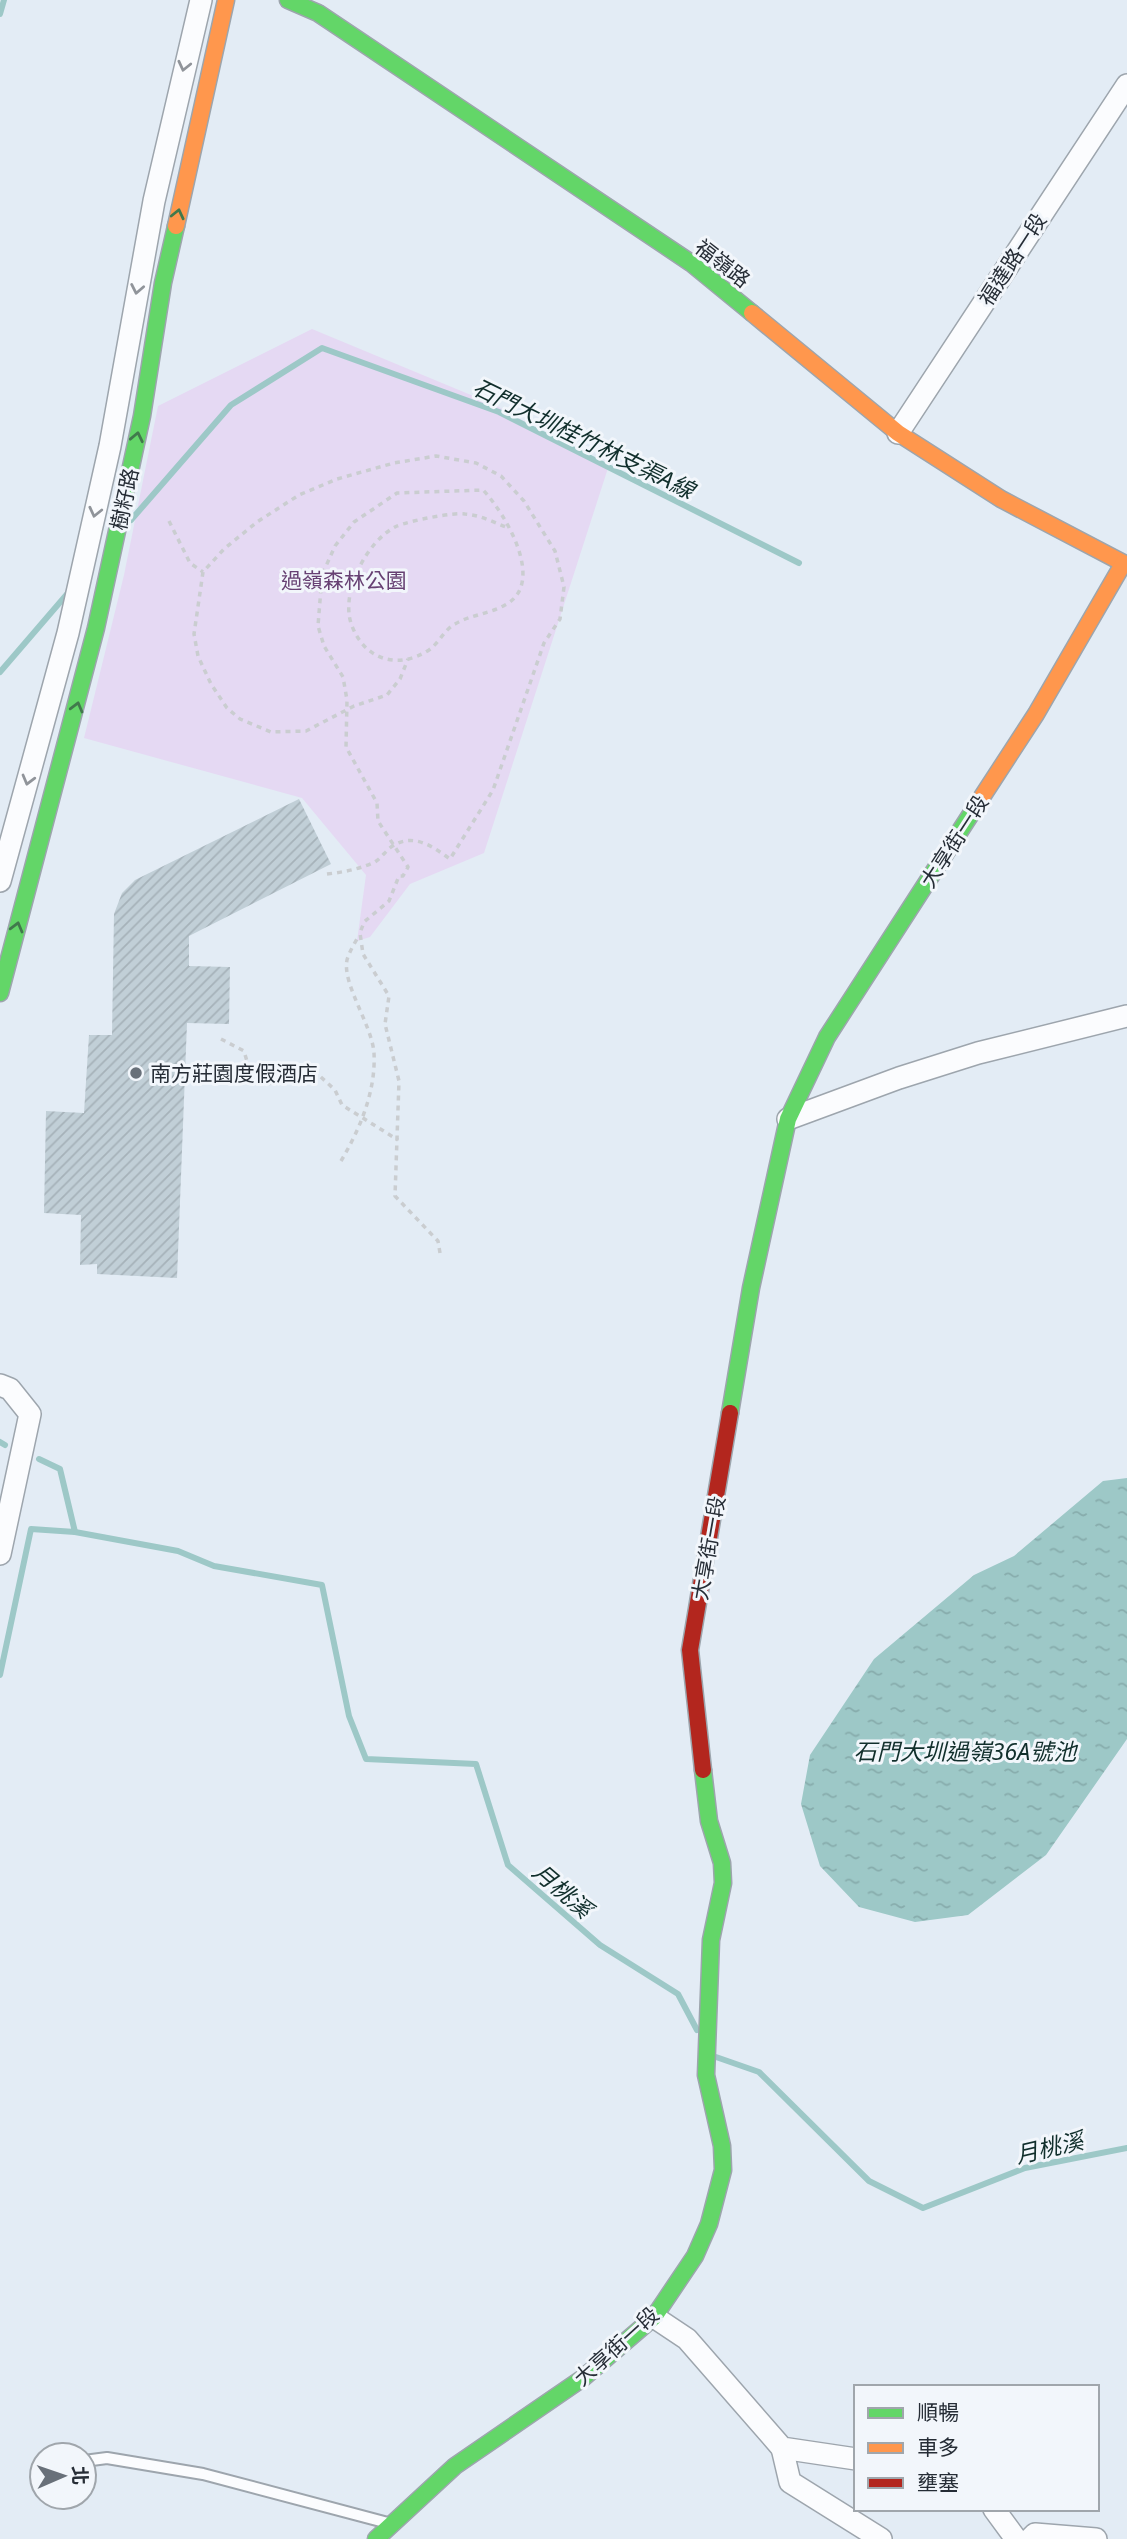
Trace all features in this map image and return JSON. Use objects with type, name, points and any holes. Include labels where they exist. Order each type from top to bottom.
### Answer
[{"type":"street","name":"樹籽路","points":[[0,881],[74,606],[110,446],[154,201],[201,0]]},
{"type":"street","name":"樹籽路","points":[[0,993],[96,628],[142,416],[163,283],[226,0]]},
{"type":"street","name":"福嶺路","points":[[288,0],[318,13],[691,262],[898,433],[1000,499],[1125,565]]},
{"type":"street","name":"福達路一段","points":[[898,433],[1127,85]]},
{"type":"street","name":"大享街一段","points":[[376,2539],[456,2466],[583,2378],[654,2317],[695,2256],[719,2191],[722,2146],[706,2075],[711,1940],[723,1882],[722,1863],[709,1821],[690,1650],[751,1288],[788,1119],[827,1037],[1036,714],[1125,565]]},
{"type":"street","points":[[788,1119],[899,1078],[978,1053],[1127,1016]]},
{"type":"street","points":[[0,1385],[10,1389],[30,1414],[0,1554]]},
{"type":"street","points":[[654,2317],[687,2339],[782,2448],[790,2482],[881,2539]]},
{"type":"street","points":[[782,2448],[854,2459]]},
{"type":"street","points":[[995,2511],[1016,2539]]},
{"type":"street","points":[[1030,2539],[1035,2534],[1096,2539]]},
{"type":"lane","points":[[98,2459],[107,2458],[202,2474],[392,2524]]},
{"type":"path","points":[[327,874],[349,872],[377,861],[393,846],[408,841],[424,841],[450,859],[493,790],[544,643],[560,620],[564,587],[555,551],[524,502],[501,476],[476,463],[436,456],[394,463],[337,479],[299,495],[257,522],[224,549],[203,572],[194,634],[198,656],[211,684],[227,708],[240,719],[271,732],[306,731],[387,695],[400,679],[408,659]]},
{"type":"path","points":[[341,1161],[368,1101],[373,1053],[364,1013],[347,973],[347,959],[364,922],[388,901],[399,876],[403,876],[408,867],[378,821],[377,803],[346,747],[343,677],[324,646],[317,607],[322,575],[335,546],[354,522],[397,493],[483,490],[496,504],[519,548],[523,568],[522,586],[507,605],[453,625],[430,649],[408,659],[386,662],[368,651],[351,624],[350,592],[357,569],[376,544],[397,526],[463,513],[506,527]]},
{"type":"path","points":[[169,521],[190,563],[203,572]]},
{"type":"path","points":[[360,933],[363,954],[389,996],[385,1024],[399,1081],[395,1196],[438,1241],[440,1253]]},
{"type":"path","points":[[221,1039],[244,1051],[249,1068],[264,1084],[284,1083],[297,1070],[310,1067],[335,1090],[342,1105],[398,1140]]},
{"type":"green space","name":"過嶺森林公園","points":[[312,329],[495,405],[608,468],[484,853],[410,884],[370,937],[357,941],[366,875],[302,798],[84,738],[124,575],[158,406]]},
{"type":"water","name":"石門大圳過嶺36A號池","points":[[1127,1478],[1127,1739],[1046,1855],[968,1915],[915,1922],[859,1907],[820,1866],[801,1804],[810,1755],[874,1659],[974,1575],[1014,1556],[1103,1481]]},
{"type":"building","name":"南方莊園度假酒店","points":[[299,799],[331,864],[189,936],[189,966],[230,967],[229,1024],[187,1023],[177,1278],[97,1274],[97,1264],[80,1265],[81,1215],[44,1213],[46,1111],[84,1113],[89,1035],[112,1035],[114,914],[122,893],[135,880]]},
{"type":"waterway","points":[[0,14],[4,0]]},
{"type":"waterway","name":"石門大圳桂竹林支渠A線","points":[[131,520],[231,405],[322,348],[499,412],[799,563]]},
{"type":"waterway","name":"石門大圳桂竹林支渠A線","points":[[0,672],[68,593]]},
{"type":"waterway","points":[[0,1442],[5,1445]]},
{"type":"waterway","points":[[39,1459],[60,1469],[75,1532]]},
{"type":"waterway","name":"月桃溪","points":[[0,1675],[31,1529],[75,1532],[178,1551],[214,1566],[322,1585],[349,1716],[366,1759],[476,1764],[508,1865],[600,1945],[678,1994],[697,2030]]},
{"type":"waterway","name":"月桃溪","points":[[716,2057],[759,2072],[869,2181],[923,2208],[1025,2168],[1127,2148]]},
{"type":"traffic: fast","points":[[288,0],[318,13],[691,263],[752,313]]},
{"type":"traffic: fast","points":[[0,993],[96,628],[142,416],[163,283],[176,226]]},
{"type":"traffic: fast","points":[[730,1413],[751,1288],[788,1119],[827,1037],[980,800]]},
{"type":"traffic: fast","points":[[376,2539],[455,2466],[583,2378],[654,2317],[695,2256],[709,2224],[723,2170],[722,2146],[706,2075],[711,1940],[723,1883],[722,1863],[709,1821],[703,1770]]},
{"type":"traffic: slow","points":[[176,226],[226,0]]},
{"type":"traffic: slow","points":[[752,313],[898,433],[1001,499],[1127,565]]},
{"type":"traffic: slow","points":[[980,800],[1036,714],[1123,564]]},
{"type":"traffic: jam","points":[[703,1770],[690,1650],[730,1413]]},
{"type":"place","name":"南方莊園度假酒店","points":[[136,1073]]}]
